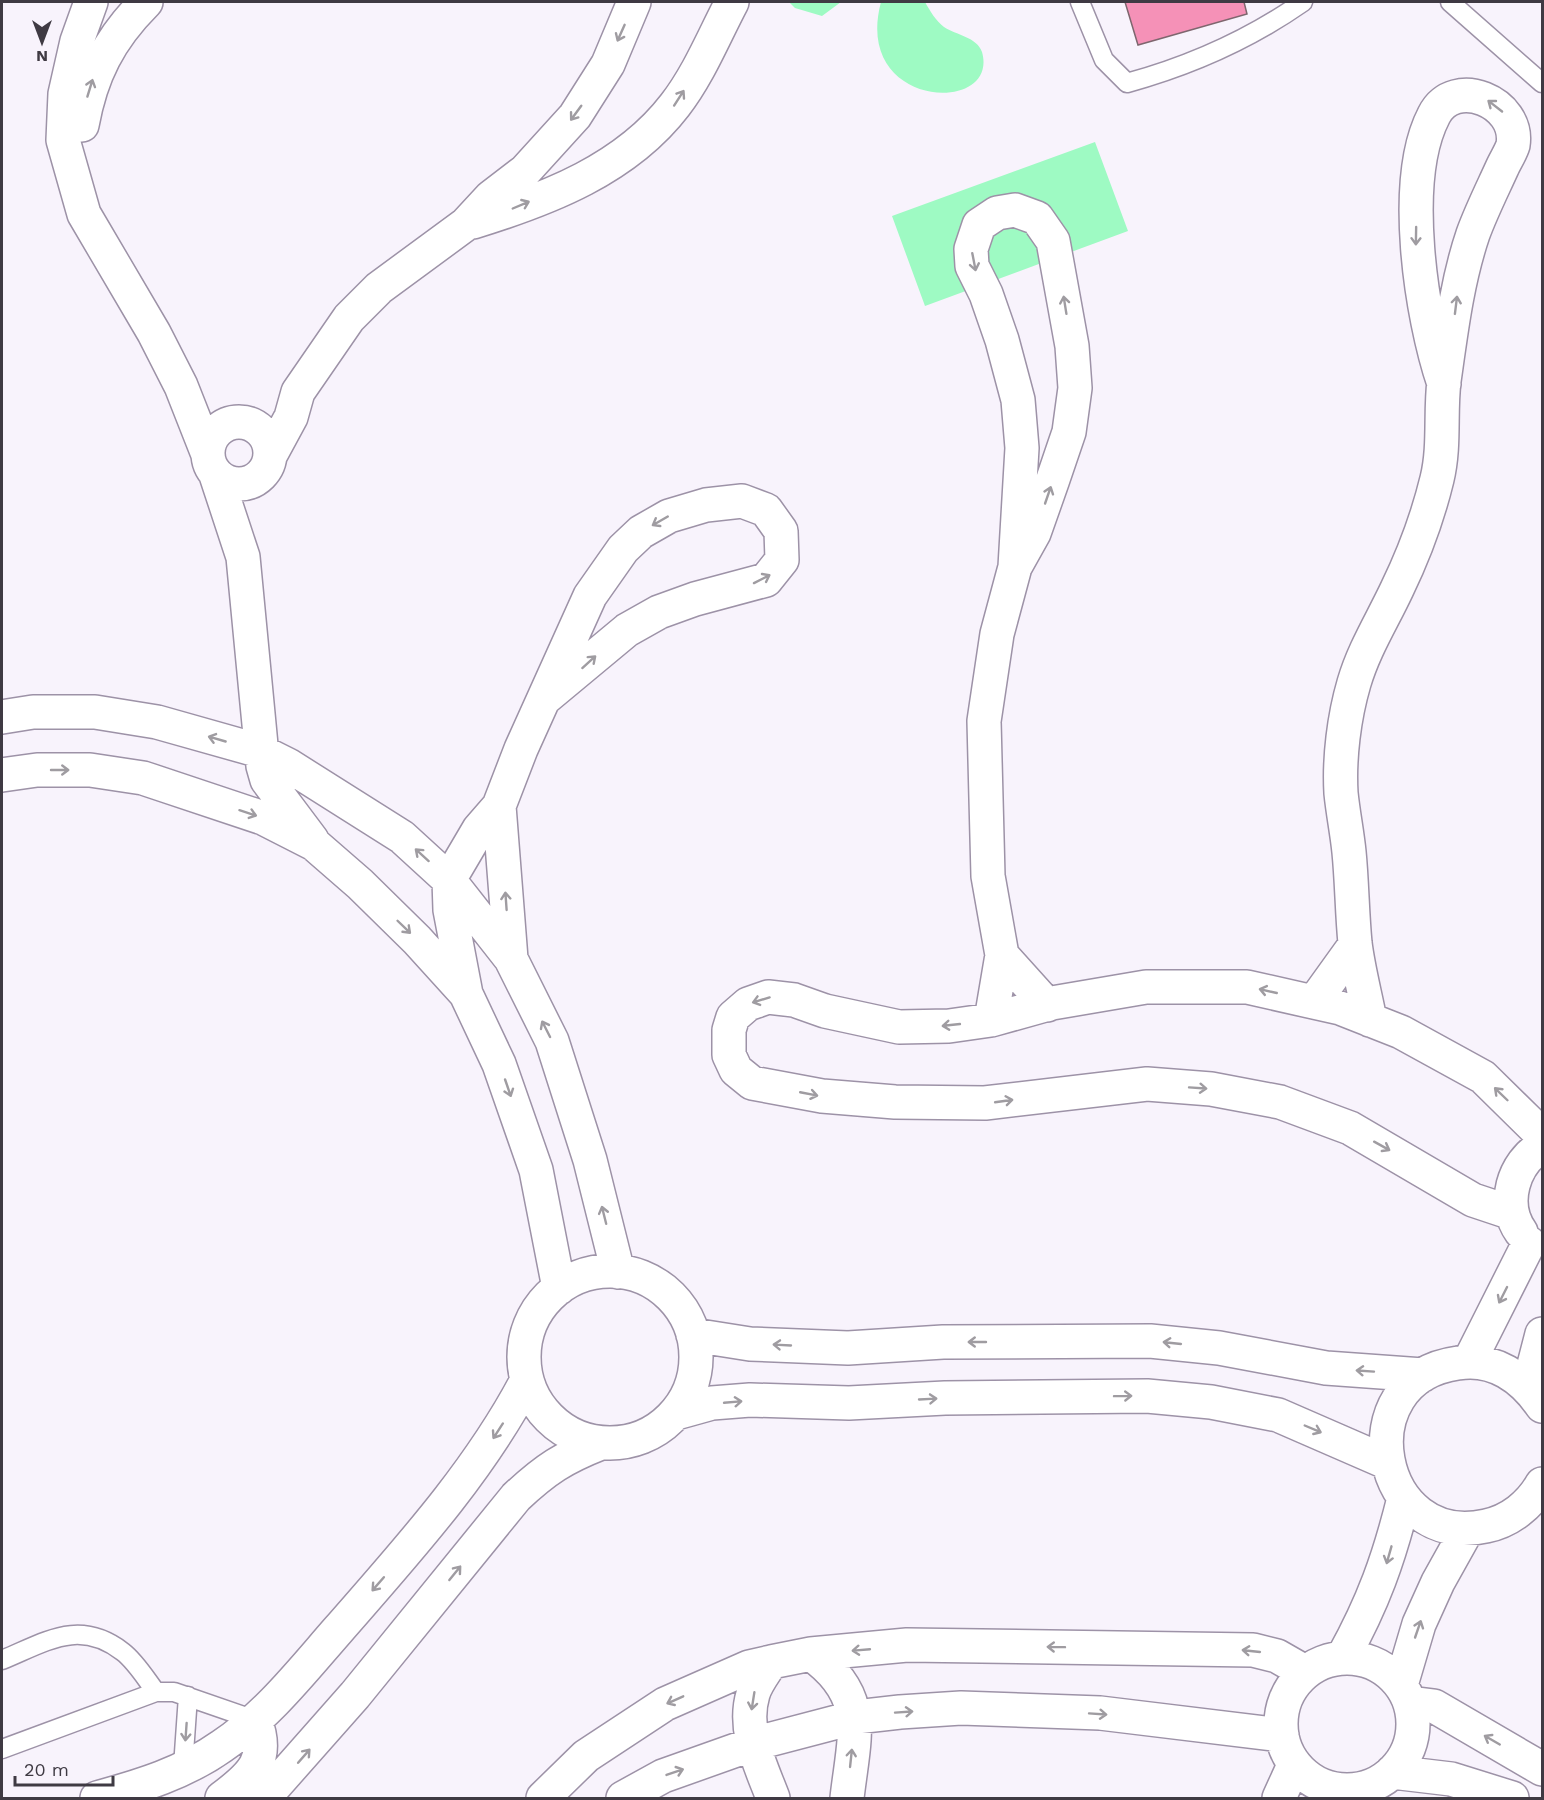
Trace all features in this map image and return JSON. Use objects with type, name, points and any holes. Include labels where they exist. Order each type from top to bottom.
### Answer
[{"type":"street","points":[[91,2],[77,41],[65,94],[63,140],[72,165],[84,214],[154,333],[181,386],[212,464],[243,557],[260,752],[267,780],[314,844],[417,940],[466,994]]},
{"type":"street","points":[[72,165],[90,84],[107,51],[146,2]]},
{"type":"street","points":[[298,392],[240,424],[217,430],[210,441],[212,464],[226,482],[238,485],[250,483],[265,465],[291,417],[298,392],[349,318],[379,288],[466,224],[492,197],[525,171],[575,116],[608,64],[634,2]]},
{"type":"street","points":[[466,224],[567,188],[601,171],[637,146],[675,105],[701,64],[732,2]]},
{"type":"street","points":[[1370,1020],[1355,945],[1349,852],[1341,792],[1344,733],[1353,684],[1370,639],[1397,590],[1423,529],[1438,476],[1444,427],[1444,384],[1458,292],[1473,235],[1513,144],[1509,119],[1494,104],[1477,95],[1456,96],[1435,112],[1423,147],[1416,240],[1420,283],[1435,358],[1444,384]]},
{"type":"street","points":[[991,1020],[1002,955],[988,876],[984,721],[997,634],[1015,567],[1022,459],[1018,400],[989,303],[972,266],[971,249],[979,225],[997,213],[1015,210],[1037,218],[1053,241],[1072,346],[1075,388],[1066,442],[1034,533],[1015,567]]},
{"type":"street","points":[[181,386],[240,424],[262,432],[269,443],[243,557]]},
{"type":"street","points":[[544,699],[627,630],[659,612],[695,599],[766,580],[782,560],[781,531],[766,510],[742,501],[706,505],[669,516],[641,532],[623,549],[590,597],[544,699],[499,806],[479,829],[449,880],[450,910],[466,994],[499,1064],[536,1170],[559,1288]]},
{"type":"street","points":[[2,717],[33,712],[95,712],[157,722],[260,752],[288,765],[402,837],[449,880],[510,959],[552,1041],[590,1160],[618,1272]]},
{"type":"street","points":[[6,773],[37,770],[90,770],[143,778],[263,818],[314,844]]},
{"type":"street","points":[[499,806],[510,959]]},
{"type":"street","points":[[1314,1002],[1355,945]]},
{"type":"street","points":[[1002,955],[1047,1005]]},
{"type":"street","points":[[1512,1213],[1473,1200],[1350,1128],[1280,1102],[1211,1089],[1147,1084],[985,1103],[895,1102],[822,1096],[752,1083],[736,1070],[729,1055],[727,1044],[733,1017],[748,1005],[768,997],[794,1000],[825,1011],[899,1027],[949,1026],[991,1020],[1047,1005],[1146,987],[1248,987],[1314,1002],[1401,1032],[1483,1077],[1542,1135]]},
{"type":"street","points":[[1469,1362],[1536,1248],[1519,1229],[1512,1213],[1511,1195],[1514,1178],[1522,1163],[1542,1146]]},
{"type":"street","points":[[618,1272],[639,1277],[657,1286],[673,1299],[686,1316],[693,1335],[696,1356],[694,1376],[687,1396],[676,1413],[660,1427],[642,1437],[622,1443],[601,1443],[572,1434],[547,1416],[534,1399],[527,1380],[524,1359],[526,1338],[533,1319],[544,1302],[559,1288],[578,1278],[598,1273],[618,1272]]},
{"type":"street","points":[[1535,1397],[1542,1334]]},
{"type":"street","points":[[693,1335],[750,1344],[848,1348],[943,1342],[1150,1341],[1219,1348],[1326,1368],[1423,1375]]},
{"type":"street","points":[[1535,1397],[1518,1378],[1501,1368],[1469,1362],[1441,1366],[1423,1375],[1407,1388],[1395,1404],[1384,1443],[1386,1462],[1393,1482],[1404,1498],[1419,1512],[1436,1522],[1467,1530],[1528,1517],[1529,1502],[1542,1484]]},
{"type":"street","points":[[97,1798],[158,1781],[222,1747],[255,1720],[310,1662],[427,1525],[494,1438],[527,1380]]},
{"type":"street","points":[[676,1413],[712,1403],[750,1400],[849,1403],[945,1398],[1147,1396],[1211,1402],[1278,1415],[1386,1462]]},
{"type":"street","points":[[264,1798],[355,1695],[516,1497],[544,1472],[565,1458],[601,1443]]},
{"type":"street","points":[[1343,1657],[1367,1614],[1388,1560],[1404,1498]]},
{"type":"street","points":[[1406,1694],[1419,1624],[1438,1582],[1467,1530]]},
{"type":"street","points":[[543,1798],[586,1756],[665,1704],[748,1667],[811,1654],[907,1645],[1253,1650],[1277,1656],[1305,1672]]},
{"type":"street","points":[[811,1654],[833,1671],[843,1683],[856,1717],[847,1798]]},
{"type":"street","points":[[1380,1786],[1402,1762],[1410,1744],[1414,1724],[1406,1694],[1385,1669],[1365,1660],[1343,1657],[1322,1662],[1305,1672],[1290,1688],[1282,1706],[1284,1746],[1294,1765],[1309,1779],[1328,1787],[1348,1790],[1451,1779],[1512,1798]]},
{"type":"street","points":[[771,1662],[753,1693],[753,1744],[773,1798]]},
{"type":"street","points":[[1406,1694],[1434,1706],[1542,1769]]},
{"type":"street","points":[[623,1798],[663,1776],[753,1744],[856,1717],[961,1708],[1100,1713],[1282,1735]]},
{"type":"street","points":[[222,1798],[245,1781],[256,1765],[262,1740],[255,1720]]},
{"type":"street","points":[[1279,1798],[1294,1765]]},
{"type":"lane","points":[[1080,2],[1104,60],[1126,83],[1159,74],[1223,49],[1278,19],[1303,2]]},
{"type":"lane","points":[[1450,2],[1542,84]]},
{"type":"lane","points":[[2,1660],[63,1635],[86,1633],[124,1653],[156,1692]]},
{"type":"lane","points":[[2,1749],[156,1692],[174,1692],[255,1720]]},
{"type":"lane","points":[[183,1767],[188,1696]]},
{"type":"green space","points":[[789,2],[841,2],[822,16],[795,8]]},
{"type":"green space","points":[[881,2],[925,2],[944,27],[976,43],[982,52],[982,72],[970,86],[950,92],[927,91],[905,82],[887,64],[878,38]]},
{"type":"green space","points":[[1095,142],[1128,231],[925,306],[892,216]]},
{"type":"building","points":[[1125,2],[1244,2],[1247,14],[1138,45]]}]
